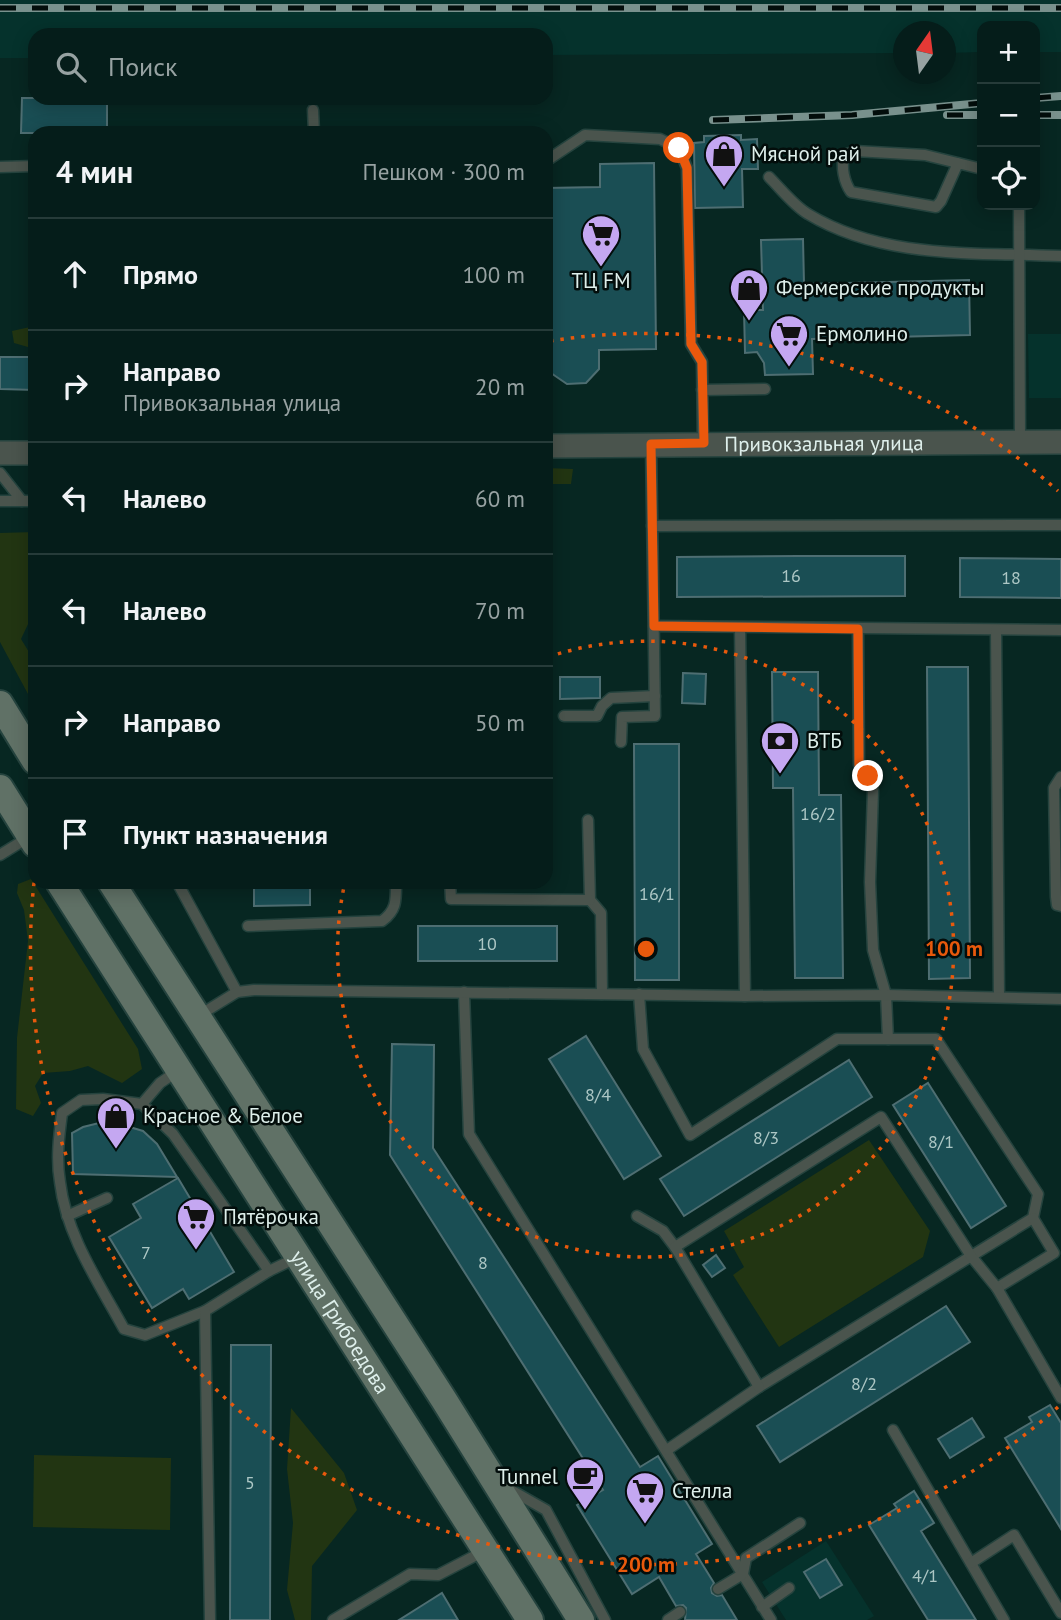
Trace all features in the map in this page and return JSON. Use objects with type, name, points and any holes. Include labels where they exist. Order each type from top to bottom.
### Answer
[{"type":"main road","points":[[0,704],[28,750]]},
{"type":"main road","points":[[0,788],[28,832]]},
{"type":"main road","name":"улица Грибоедова","points":[[63,889],[530,1620]]},
{"type":"main road","name":"улица Грибоедова","points":[[116,889],[495,1481],[581,1620]]},
{"type":"street","name":"Привокзальная улица","points":[[553,446],[1061,442]]},
{"type":"street","points":[[0,453],[28,453]]},
{"type":"lane","points":[[313,110],[314,126]]},
{"type":"lane","points":[[553,156],[585,135],[660,139],[679,148],[687,168],[691,344],[702,362],[704,443]]},
{"type":"lane","points":[[958,163],[936,207],[851,192],[846,185],[842,161],[844,155],[855,151],[925,155],[958,163],[977,168]]},
{"type":"lane","points":[[0,167],[28,166]]},
{"type":"lane","points":[[769,177],[806,214],[856,236],[918,250],[1061,256]]},
{"type":"lane","points":[[1019,210],[1020,442]]},
{"type":"lane","points":[[702,390],[765,389]]},
{"type":"lane","points":[[621,742],[622,717],[655,716],[651,444]]},
{"type":"lane","points":[[0,473],[22,501]]},
{"type":"lane","points":[[0,500],[28,501]]},
{"type":"lane","points":[[652,526],[1061,525]]},
{"type":"lane","points":[[654,626],[1061,630]]},
{"type":"lane","points":[[740,628],[745,996]]},
{"type":"lane","points":[[858,629],[859,765],[868,776],[873,791],[870,882],[873,950],[886,995],[887,1039]]},
{"type":"lane","points":[[996,630],[999,997]]},
{"type":"lane","points":[[564,716],[597,716],[602,706],[611,698],[655,696]]},
{"type":"lane","points":[[1061,777],[1054,788],[1056,897],[1057,905],[1061,906]]},
{"type":"lane","points":[[588,820],[590,900],[601,913],[602,994]]},
{"type":"lane","points":[[0,855],[28,842]]},
{"type":"lane","points":[[181,889],[237,992]]},
{"type":"lane","points":[[248,926],[382,921],[396,905],[396,889]]},
{"type":"lane","points":[[450,889],[451,899],[590,900]]},
{"type":"lane","points":[[198,1016],[237,992],[254,990],[1061,999]]},
{"type":"lane","points":[[464,992],[469,1134],[771,1620]]},
{"type":"lane","points":[[639,994],[643,1049],[690,1135],[838,1039],[936,1039],[1038,1194],[1033,1218],[1054,1253],[997,1288]]},
{"type":"lane","points":[[142,1104],[160,1083],[179,1070]]},
{"type":"lane","points":[[269,1271],[173,1134],[142,1104],[103,1099],[81,1100],[62,1113],[58,1160],[67,1216],[74,1235],[124,1329],[145,1335],[205,1311],[269,1271],[300,1256]]},
{"type":"lane","points":[[675,1247],[881,1116],[971,1256],[997,1288],[1061,1398]]},
{"type":"lane","points":[[67,1216],[107,1198]]},
{"type":"lane","points":[[637,1216],[663,1231],[675,1247],[759,1387]]},
{"type":"lane","points":[[667,1450],[759,1387],[1033,1218]]},
{"type":"lane","points":[[205,1311],[210,1620]]},
{"type":"lane","points":[[893,1430],[1004,1620]]},
{"type":"lane","points":[[495,1481],[546,1510],[605,1620]]},
{"type":"lane","points":[[718,1589],[743,1574],[746,1558],[800,1523]]},
{"type":"lane","points":[[971,1563],[1014,1535],[1061,1613]]},
{"type":"lane","points":[[333,1620],[410,1574],[438,1575],[486,1550]]},
{"type":"lane","points":[[762,1607],[789,1588]]},
{"type":"lane","points":[[667,1620],[680,1612]]},
{"type":"shaded area","points":[[0,0],[1061,0],[1061,52],[1040,52],[1040,21],[977,21],[977,52],[956,53],[956,21],[893,21],[893,53],[553,55],[553,28],[28,28],[28,58],[0,58]]},
{"type":"shaded area","points":[[1028,334],[1061,334],[1061,398],[1029,398]]},
{"type":"shaded area","points":[[826,1541],[874,1616],[867,1620],[786,1620],[762,1582]]},
{"type":"green space","points":[[28,327],[28,347],[14,343],[12,331]]},
{"type":"green space","points":[[553,468],[573,469],[571,484],[553,484]]},
{"type":"green space","points":[[28,532],[28,624],[21,639],[28,650],[28,694],[0,642],[0,533]]},
{"type":"green space","points":[[28,880],[28,889],[37,889],[138,1049],[142,1069],[122,1083],[88,1066],[70,1071],[43,1073],[35,1086],[41,1103],[33,1116],[16,1109],[17,1038],[28,941],[24,910],[17,893],[18,884]]},
{"type":"green space","points":[[869,1140],[930,1231],[923,1257],[779,1347],[733,1275],[744,1267],[724,1231]]},
{"type":"green space","points":[[291,1408],[344,1473],[357,1510],[312,1566],[311,1620],[295,1620],[287,1590],[293,1523],[287,1469]]},
{"type":"green space","points":[[34,1455],[171,1458],[170,1530],[33,1527]]},
{"type":"building","points":[[22,98],[28,98],[28,105],[107,105],[107,126],[28,126],[28,133],[21,133]]},
{"type":"building","name":"Мясной рай","points":[[741,135],[741,140],[757,139],[758,169],[742,169],[743,207],[695,208],[694,143],[704,142],[704,136]]},
{"type":"building","name":"ТЦ FM","points":[[654,163],[656,349],[599,350],[599,369],[586,383],[567,384],[553,374],[553,188],[600,187],[600,164]]},
{"type":"building","points":[[803,239],[804,284],[969,280],[970,335],[812,339],[813,374],[765,375],[764,363],[757,352],[745,353],[744,310],[763,310],[761,240]]},
{"type":"building","points":[[0,357],[28,357],[28,390],[0,389]]},
{"type":"building","points":[[905,556],[905,596],[677,597],[677,557]]},
{"type":"building","points":[[960,558],[1061,559],[1061,598],[960,597]]},
{"type":"building","points":[[927,667],[968,667],[970,978],[929,979]]},
{"type":"building","points":[[772,672],[818,672],[819,795],[841,795],[843,978],[795,978],[793,788],[773,788]]},
{"type":"building","points":[[683,673],[706,674],[705,704],[682,703]]},
{"type":"building","points":[[560,677],[600,677],[600,698],[560,699]]},
{"type":"building","points":[[634,744],[679,744],[679,980],[635,980]]},
{"type":"building","points":[[254,889],[310,889],[310,905],[254,906]]},
{"type":"building","points":[[418,926],[557,926],[557,961],[418,961]]},
{"type":"building","points":[[586,1036],[661,1156],[624,1179],[549,1059]]},
{"type":"building","points":[[392,1044],[434,1045],[433,1148],[640,1467],[658,1456],[712,1544],[696,1554],[714,1583],[712,1593],[722,1595],[737,1620],[685,1620],[686,1608],[683,1605],[676,1606],[659,1577],[632,1594],[577,1505],[603,1490],[390,1155]]},
{"type":"building","points":[[849,1060],[872,1097],[684,1216],[660,1179]]},
{"type":"building","points":[[928,1083],[1006,1206],[971,1228],[893,1105]]},
{"type":"building","name":"Красное & Белое","points":[[99,1123],[123,1125],[143,1131],[157,1144],[177,1177],[73,1174],[72,1133]]},
{"type":"building","points":[[178,1178],[234,1272],[189,1299],[183,1289],[152,1308],[109,1237],[141,1218],[133,1204]]},
{"type":"building","points":[[716,1255],[725,1268],[712,1277],[703,1265]]},
{"type":"building","points":[[946,1306],[970,1342],[780,1462],[757,1426]]},
{"type":"building","points":[[231,1345],[271,1345],[270,1620],[230,1620]]},
{"type":"building","points":[[1050,1405],[1061,1423],[1061,1529],[1005,1438],[1032,1422],[1029,1417]]},
{"type":"building","points":[[972,1418],[984,1437],[950,1458],[938,1439]]},
{"type":"building","points":[[914,1491],[934,1523],[921,1531],[976,1620],[928,1620],[869,1525],[897,1508],[894,1504]]},
{"type":"building","points":[[826,1559],[842,1585],[820,1598],[804,1572]]},
{"type":"building","points":[[442,1593],[458,1620],[399,1620],[426,1603]]},
{"type":"railway","points":[[0,8],[1061,8]]},
{"type":"railway","points":[[1040,98],[1061,96]]},
{"type":"railway","points":[[713,120],[852,115],[977,103]]},
{"type":"railway","points":[[947,115],[977,115]]},
{"type":"railway","points":[[1040,115],[1061,115]]},
{"type":"place","name":"Мясной рай","points":[[724,188]]},
{"type":"place","name":"ТЦ FM","points":[[601,268]]},
{"type":"place","name":"Фермерские продукты","points":[[749,322]]},
{"type":"place","name":"Ермолино","points":[[789,368]]},
{"type":"place","name":"ВТБ","points":[[780,775]]},
{"type":"place","name":"Красное & Белое","points":[[116,1150]]},
{"type":"place","name":"Пятёрочка","points":[[196,1251]]},
{"type":"place","name":"Tunnel","points":[[585,1511]]},
{"type":"place","name":"Стелла","points":[[645,1525]]},
{"type":"route","points":[[679,148],[687,168],[691,344],[702,362],[704,443],[651,444],[654,626],[858,629],[859,765],[868,776]]}]
